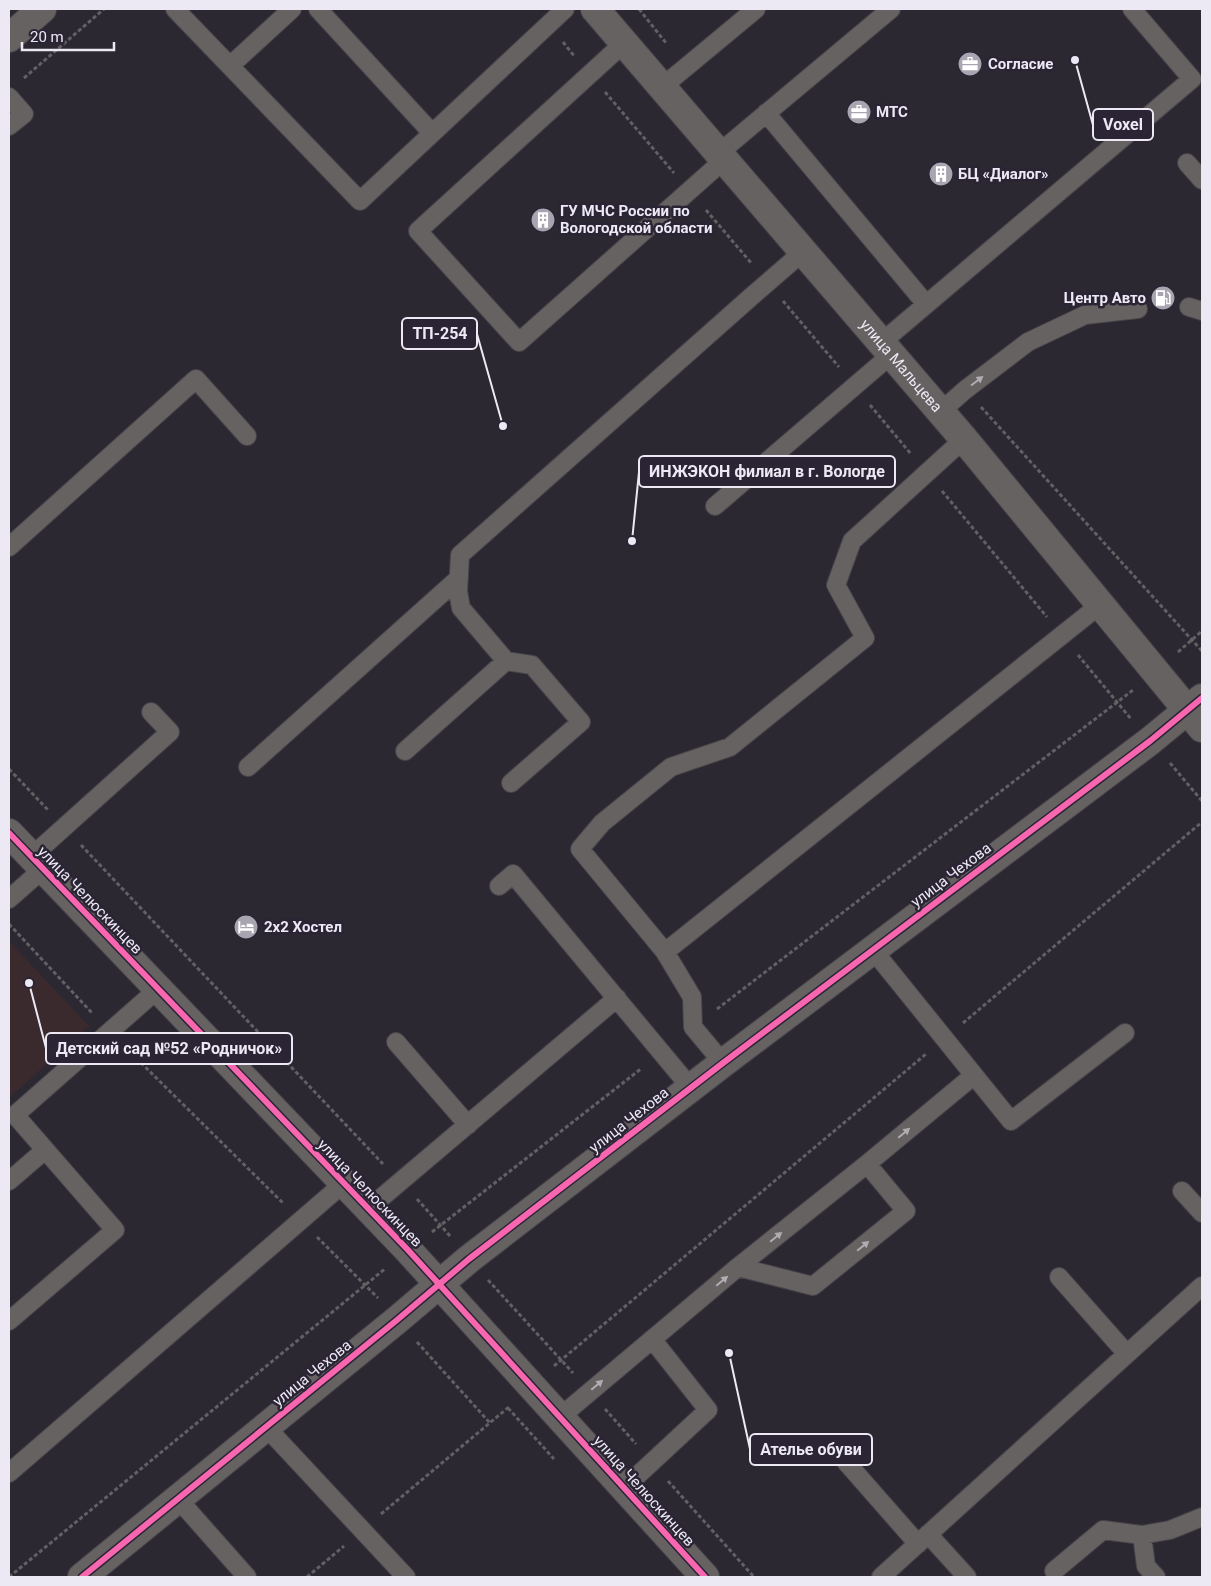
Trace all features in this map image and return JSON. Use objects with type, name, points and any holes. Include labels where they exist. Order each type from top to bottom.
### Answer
[{"type":"street","points":[[9,38],[42,9]]},
{"type":"street","name":"улица Мальцева","points":[[595,9],[887,348],[1101,604],[1197,712]]},
{"type":"street","name":"улица Чехова","points":[[82,1577],[469,1259],[723,1063],[1150,741],[1197,712]]},
{"type":"street","name":"улица Челюскинцев","points":[[9,833],[440,1284],[706,1577]]},
{"type":"lane","points":[[175,9],[360,201],[565,9]]},
{"type":"lane","points":[[231,65],[292,9]]},
{"type":"lane","points":[[318,9],[432,133]]},
{"type":"lane","points":[[662,86],[756,9]]},
{"type":"lane","points":[[624,43],[418,231],[519,342],[689,190],[766,113],[890,9]]},
{"type":"lane","points":[[715,506],[854,386],[926,304],[1192,79],[1132,9]]},
{"type":"lane","points":[[9,97],[24,114],[9,126]]},
{"type":"lane","points":[[766,113],[926,304]]},
{"type":"lane","points":[[1187,163],[1202,180]]},
{"type":"lane","points":[[511,783],[581,722],[532,666],[506,661],[461,608],[458,591],[460,555],[804,251]]},
{"type":"lane","points":[[940,412],[965,390],[1028,342],[1085,315],[1138,309]]},
{"type":"lane","points":[[9,547],[196,379],[246,436]]},
{"type":"lane","points":[[723,1063],[693,1028],[692,998],[665,952],[580,849],[602,823],[671,766],[730,747],[865,638],[836,585],[852,541],[964,439]]},
{"type":"lane","points":[[248,767],[459,578]]},
{"type":"lane","points":[[665,952],[1101,604]]},
{"type":"lane","points":[[405,752],[506,661]]},
{"type":"lane","points":[[9,899],[64,827],[170,732],[151,712]]},
{"type":"lane","points":[[499,886],[513,874],[691,1088]]},
{"type":"lane","points":[[873,950],[1011,1121],[1125,1033]]},
{"type":"lane","points":[[9,1321],[115,1230],[15,1115],[158,989]]},
{"type":"lane","points":[[368,1209],[617,998]]},
{"type":"lane","points":[[396,1042],[468,1125]]},
{"type":"lane","points":[[560,1417],[652,1339],[973,1076]]},
{"type":"lane","points":[[9,1181],[45,1150]]},
{"type":"lane","points":[[738,1268],[813,1286],[906,1211],[867,1164]]},
{"type":"lane","points":[[9,1473],[344,1184]]},
{"type":"lane","points":[[1182,1191],[1202,1213]]},
{"type":"lane","points":[[1059,1278],[1127,1354]]},
{"type":"lane","points":[[881,1577],[1202,1286]]},
{"type":"lane","points":[[624,1488],[708,1410],[652,1339]]},
{"type":"lane","points":[[266,1427],[406,1577]]},
{"type":"lane","points":[[846,1462],[923,1539],[967,1577]]},
{"type":"lane","points":[[178,1499],[247,1577]]},
{"type":"lane","points":[[1054,1571],[1103,1530],[1142,1535],[1170,1530],[1202,1518]]},
{"type":"lane","points":[[1142,1535],[1146,1566],[1156,1577]]},
{"type":"path","points":[[24,79],[104,9]]},
{"type":"path","points":[[548,25],[767,282],[1117,703],[693,1028]]},
{"type":"path","points":[[1201,647],[1192,640],[1202,631]]},
{"type":"path","points":[[9,769],[441,1225],[469,1259],[561,1360]]},
{"type":"path","points":[[307,1577],[490,1423],[561,1360],[1202,822]]},
{"type":"path","points":[[9,924],[110,1032],[366,1285],[490,1423]]},
{"type":"path","points":[[441,1225],[661,1052]]},
{"type":"path","points":[[9,1577],[366,1285]]},
{"type":"shaded area","points":[[9,941],[89,1026],[9,1098]]},
{"type":"cycle path","points":[[82,1577],[469,1259],[723,1063],[1150,741],[1202,698]]},
{"type":"cycle path","points":[[9,833],[408,1250],[705,1577]]},
{"type":"place","name":"Voxel","points":[[1075,60]]},
{"type":"place","name":"Согласие","points":[[970,64]]},
{"type":"place","name":"МТС","points":[[859,112]]},
{"type":"place","name":"БЦ «Диалог»","points":[[941,174]]},
{"type":"place","name":"ГУ МЧС России по Вологодской области","points":[[543,220]]},
{"type":"place","name":"Центр Авто","points":[[1163,298]]},
{"type":"place","name":"ТП-254","points":[[503,426]]},
{"type":"place","name":"ИНЖЭКОН филиал в г. Вологде","points":[[632,541]]},
{"type":"place","name":"2x2 Хостел","points":[[246,927]]},
{"type":"place","name":"Детский сад №52 «Родничок»","points":[[29,983]]},
{"type":"place","name":"Ателье обуви","points":[[729,1353]]}]
